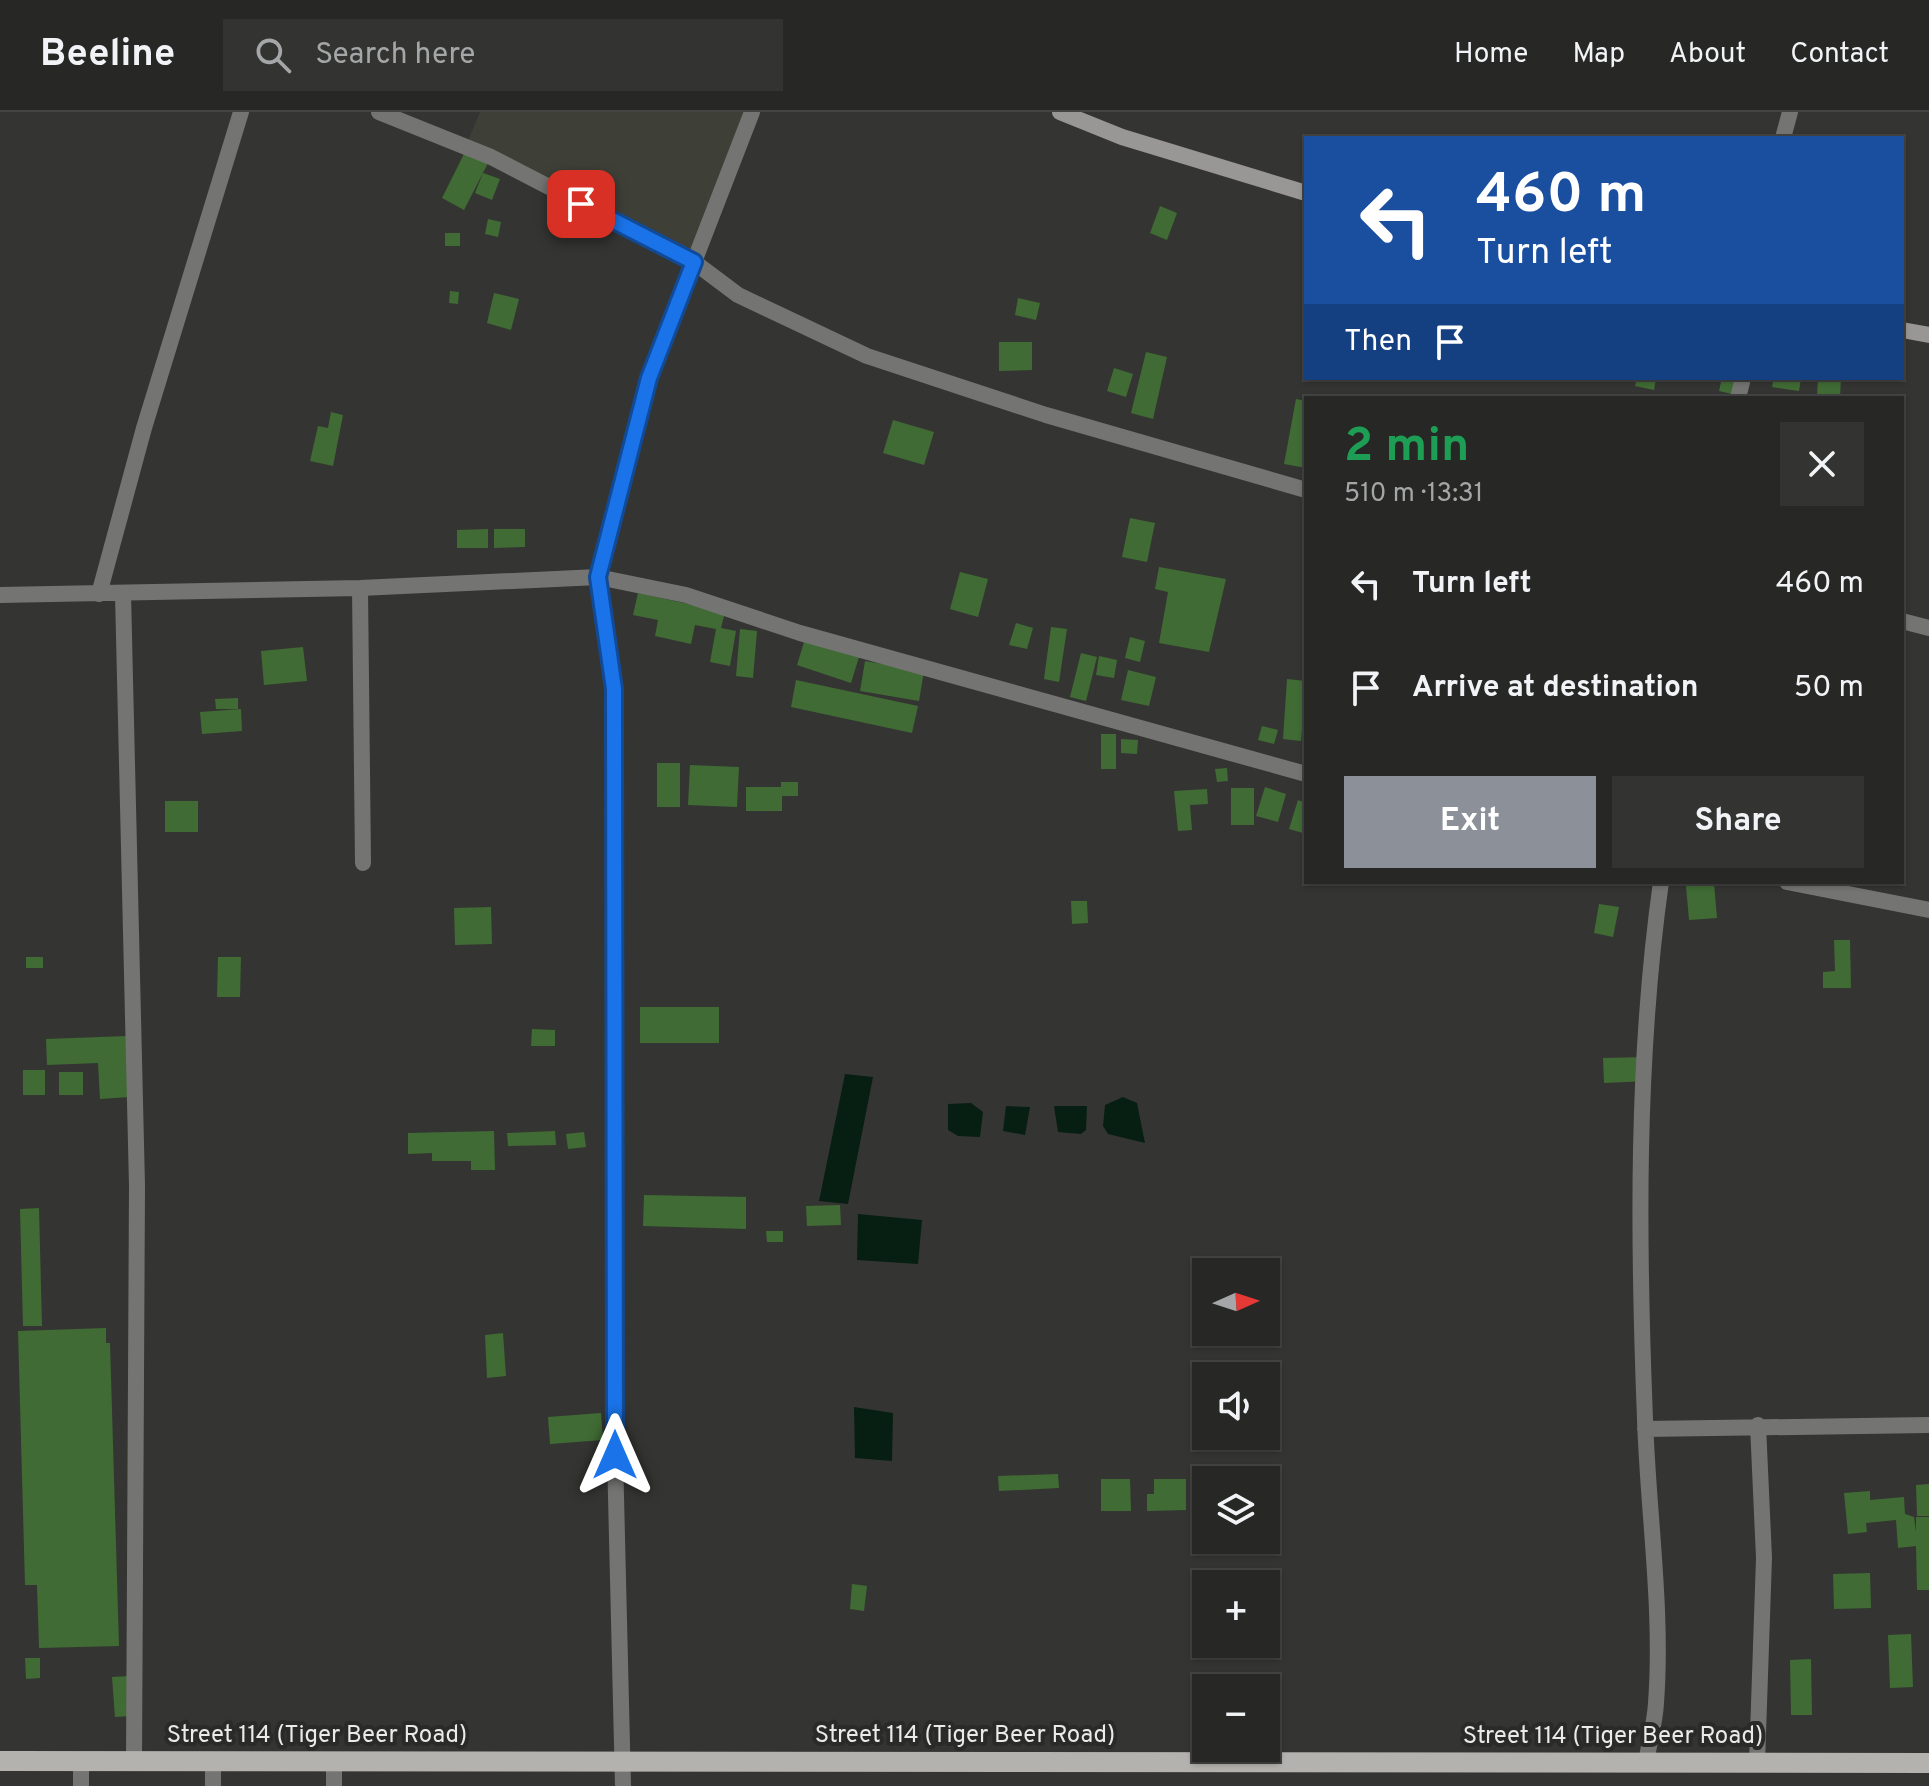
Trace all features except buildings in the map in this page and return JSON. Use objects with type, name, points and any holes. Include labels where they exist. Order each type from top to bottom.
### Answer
[{"type":"main road","name":"Street 114 (Tiger Beer Road)","points":[[0,1761],[1929,1763]]},
{"type":"street","points":[[99,594],[144,428],[241,112]]},
{"type":"street","points":[[379,112],[491,157],[694,262],[738,295],[867,356],[1046,415],[1304,489]]},
{"type":"street","points":[[623,1786],[615,1455],[614,689],[598,577],[649,378],[752,112]]},
{"type":"street","points":[[1060,112],[1122,137],[1304,192]]},
{"type":"street","points":[[1784,136],[1790,112]]},
{"type":"street","points":[[1904,330],[1929,335]]},
{"type":"street","points":[[0,595],[360,588],[598,577],[686,595],[800,633],[1304,773]]},
{"type":"street","points":[[360,588],[363,863]]},
{"type":"street","points":[[123,594],[137,1186],[134,1762]]},
{"type":"street","points":[[1904,622],[1929,628]]},
{"type":"street","points":[[1646,1763],[1656,1703],[1654,1545],[1645,1429],[1640,1153],[1651,954],[1661,884]]},
{"type":"street","points":[[1797,884],[1929,910]]},
{"type":"street","points":[[1645,1429],[1758,1425],[1929,1425]]},
{"type":"street","points":[[1757,1763],[1764,1558],[1758,1425]]},
{"type":"street","points":[[81,1761],[81,1786]]},
{"type":"street","points":[[213,1762],[213,1786]]},
{"type":"street","points":[[334,1762],[334,1786]]},
{"type":"shaded area","points":[[480,112],[744,112],[692,256],[468,141]]},
{"type":"shaded area","points":[[845,1074],[873,1077],[848,1204],[819,1201]]},
{"type":"shaded area","points":[[1123,1097],[1137,1103],[1145,1143],[1108,1134],[1103,1126],[1105,1105]]},
{"type":"shaded area","points":[[971,1103],[983,1112],[980,1137],[958,1136],[948,1130],[948,1104]]},
{"type":"shaded area","points":[[1006,1106],[1030,1107],[1025,1135],[1003,1131]]},
{"type":"shaded area","points":[[1054,1106],[1087,1106],[1086,1130],[1081,1134],[1058,1132]]},
{"type":"shaded area","points":[[858,1214],[922,1220],[918,1264],[857,1260]]},
{"type":"shaded area","points":[[854,1407],[893,1413],[892,1461],[855,1458]]},
{"type":"route","points":[[581,204],[694,262],[649,378],[598,577],[614,689],[615,1455]]}]
